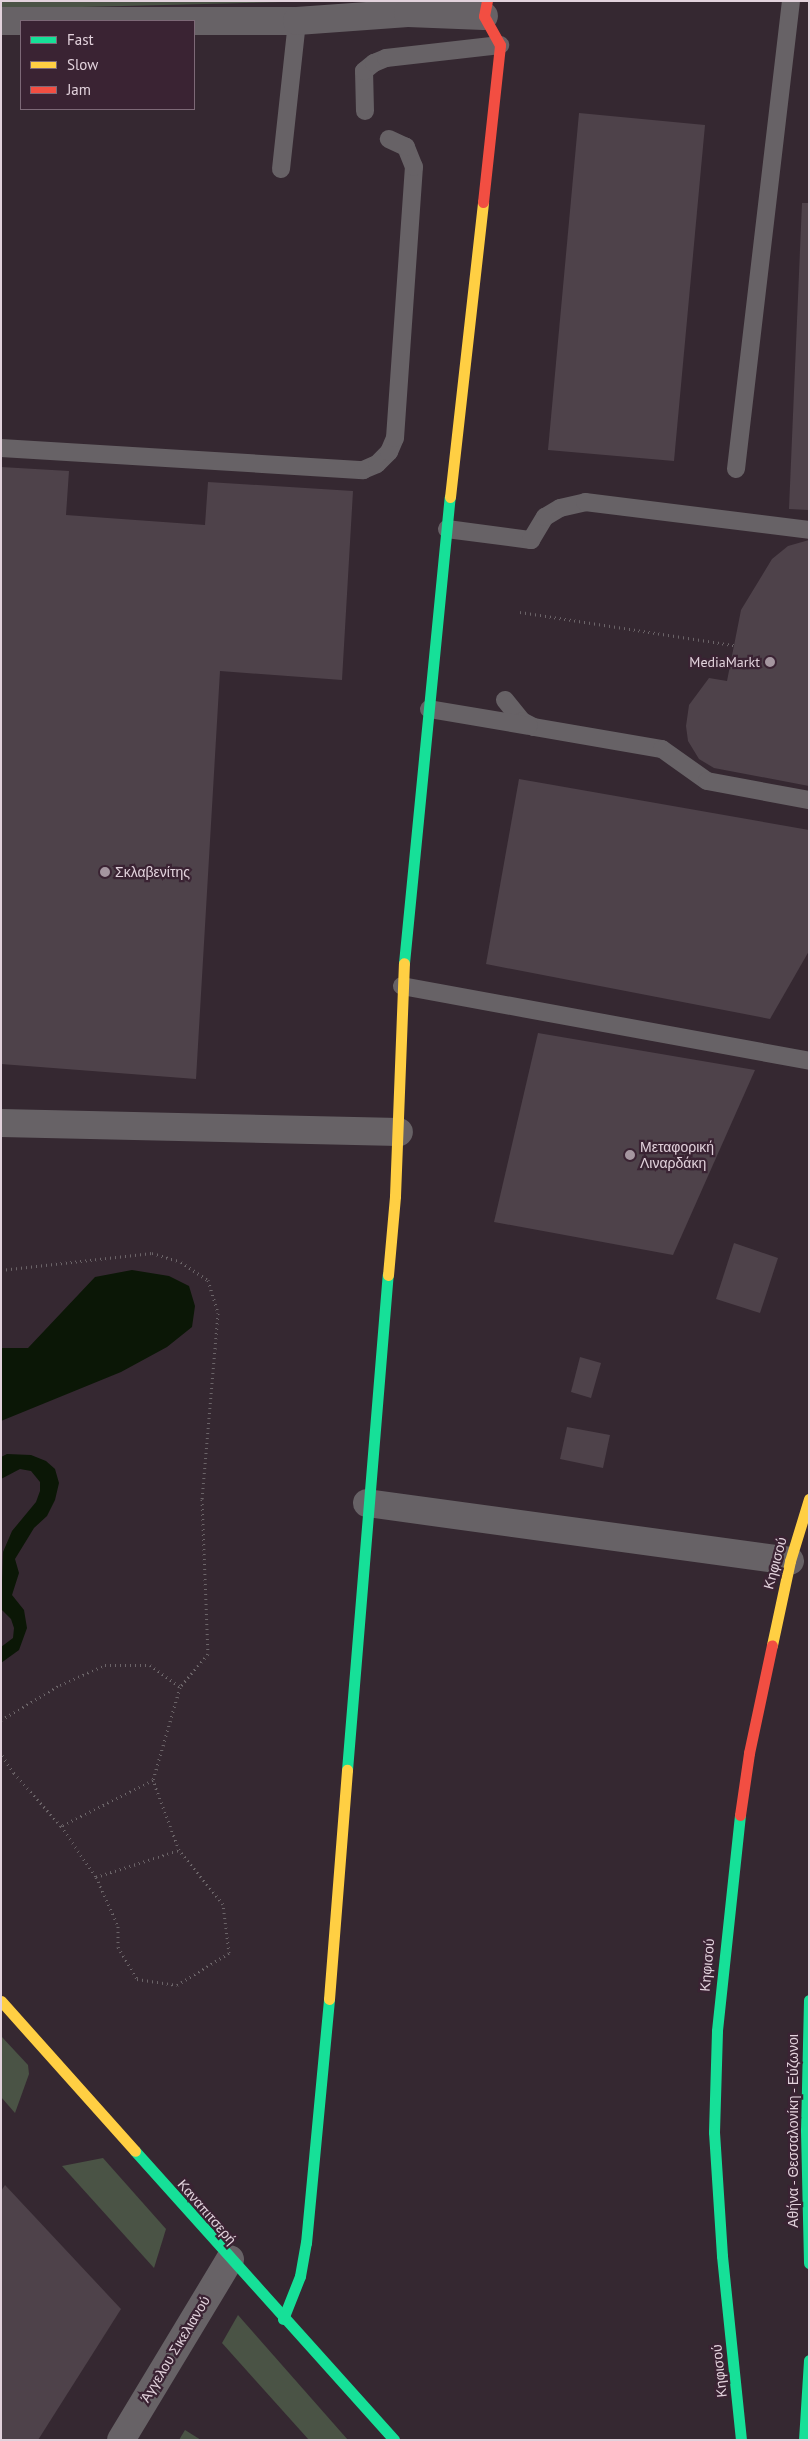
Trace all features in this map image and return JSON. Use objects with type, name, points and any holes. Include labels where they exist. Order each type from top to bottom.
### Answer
[{"type":"main road","points":[[283,2319],[300,2276],[306,2243],[328,2018],[367,1503],[399,1132],[402,986],[447,529],[500,45],[486,8]]},
{"type":"main road","name":"Κηφισού","points":[[741,2440],[722,2256],[714,2132],[717,2031],[733,1861],[749,1753],[790,1561],[809,1499]]},
{"type":"main road","name":"Αθήνα - Θεσσαλονίκη - Εύζωνοι","points":[[809,2000],[806,2130],[809,2263]]},
{"type":"main road","name":"Καναπιτσερή","points":[[1,2001],[283,2319],[394,2440]]},
{"type":"main road","points":[[804,2440],[809,2360]]},
{"type":"street","points":[[195,21],[297,21],[413,7],[486,8]]},
{"type":"street","points":[[1,21],[20,21]]},
{"type":"street","points":[[1,1123],[399,1132]]},
{"type":"street","points":[[367,1503],[790,1561]]},
{"type":"street","name":"Άγγελου Σικελιανού","points":[[121,2440],[230,2259]]},
{"type":"lane","points":[[736,468],[791,1]]},
{"type":"lane","points":[[281,169],[297,21]]},
{"type":"lane","points":[[365,111],[364,71],[374,63],[386,58],[500,45]]},
{"type":"lane","points":[[1,448],[363,470],[377,464],[389,452],[395,438],[414,167],[406,147],[389,139]]},
{"type":"lane","points":[[447,529],[531,540],[545,517],[560,508],[585,502],[809,530]]},
{"type":"lane","points":[[505,700],[522,721],[534,727]]},
{"type":"lane","points":[[429,710],[662,749],[707,781],[809,800]]},
{"type":"lane","points":[[402,986],[809,1061]]},
{"type":"path","points":[[520,612],[734,645]]},
{"type":"path","points":[[1,1270],[152,1253],[181,1262],[208,1280],[218,1312],[202,1499],[208,1654],[180,1687],[153,1780],[178,1850],[223,1904],[229,1953],[177,1985],[138,1979],[118,1947],[118,1926],[96,1877],[61,1826],[14,1773],[1,1754]]},
{"type":"path","points":[[1,1720],[60,1685],[105,1665],[150,1665],[180,1687]]},
{"type":"path","points":[[61,1826],[153,1780]]},
{"type":"path","points":[[96,1877],[178,1850]]},
{"type":"shaded area","points":[[1,1],[323,1],[1,9]]},
{"type":"shaded area","points":[[132,1270],[169,1276],[189,1286],[195,1306],[192,1327],[167,1347],[121,1372],[1,1421],[1,1348],[28,1348],[95,1277]]},
{"type":"shaded area","points":[[7,1454],[31,1455],[46,1461],[55,1469],[59,1483],[55,1500],[47,1516],[34,1528],[15,1559],[19,1573],[12,1595],[24,1610],[27,1628],[19,1650],[1,1663],[1,1647],[13,1638],[14,1628],[11,1619],[1,1609],[3,1552],[12,1531],[36,1502],[40,1491],[40,1482],[31,1471],[20,1469],[1,1479],[1,1457]]},
{"type":"shaded area","points":[[1,2036],[28,2065],[29,2074],[15,2113],[1,2097]]},
{"type":"shaded area","points":[[103,2158],[166,2229],[154,2268],[62,2166]]},
{"type":"shaded area","points":[[238,2315],[348,2440],[309,2440],[222,2343]]},
{"type":"shaded area","points":[[185,2430],[201,2440],[179,2440]]},
{"type":"building","points":[[579,113],[705,125],[674,461],[548,450]]},
{"type":"building","points":[[802,203],[809,203],[809,510],[789,509]]},
{"type":"building","name":"Σκλαβενίτης","points":[[1,467],[69,471],[66,515],[205,525],[208,482],[353,491],[342,680],[220,671],[196,1079],[1,1064]]},
{"type":"building","name":"MediaMarkt","points":[[809,540],[809,786],[714,768],[699,759],[688,741],[686,726],[689,705],[709,678],[727,681],[741,610],[772,559],[788,546]]},
{"type":"building","points":[[519,779],[809,830],[809,951],[770,1019],[486,964]]},
{"type":"building","points":[[538,1033],[755,1070],[673,1255],[494,1222]]},
{"type":"building","points":[[734,1243],[778,1258],[760,1313],[716,1299]]},
{"type":"building","points":[[580,1357],[601,1363],[591,1398],[571,1392]]},
{"type":"building","points":[[567,1427],[610,1435],[603,1468],[560,1459]]},
{"type":"building","points":[[5,2185],[121,2309],[38,2440],[1,2440],[1,2191]]},
{"type":"traffic: fast","points":[[404,963],[450,497]]},
{"type":"traffic: fast","points":[[347,1770],[388,1275]]},
{"type":"traffic: fast","points":[[740,1815],[717,2031],[714,2132],[722,2256],[741,2440]]},
{"type":"traffic: fast","points":[[283,2319],[300,2276],[306,2243],[329,1999]]},
{"type":"traffic: fast","points":[[809,2000],[806,2130],[809,2263]]},
{"type":"traffic: fast","points":[[135,2151],[394,2440]]},
{"type":"traffic: fast","points":[[804,2440],[809,2360]]},
{"type":"traffic: slow","points":[[450,497],[483,202]]},
{"type":"traffic: slow","points":[[388,1275],[395,1196],[404,963]]},
{"type":"traffic: slow","points":[[772,1645],[790,1561],[809,1499]]},
{"type":"traffic: slow","points":[[329,1999],[347,1770]]},
{"type":"traffic: slow","points":[[1,2001],[135,2151]]},
{"type":"traffic: jam","points":[[483,202],[500,45],[484,16],[487,1]]},
{"type":"traffic: jam","points":[[740,1815],[749,1753],[772,1645]]},
{"type":"place","name":"MediaMarkt","points":[[770,662]]},
{"type":"place","name":"Σκλαβενίτης","points":[[105,872]]},
{"type":"place","name":"Μεταφορική Λιναρδάκη","points":[[630,1155]]}]
